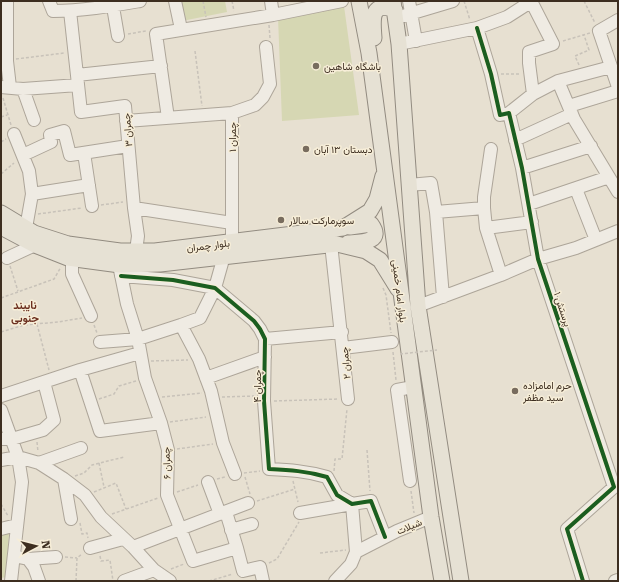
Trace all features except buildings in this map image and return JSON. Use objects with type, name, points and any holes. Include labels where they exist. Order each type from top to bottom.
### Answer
[{"type":"main road","name":"بلوار امام خمینی","points":[[359,1],[369,53],[413,387],[431,517],[442,581]]},
{"type":"main road","points":[[369,53],[374,47],[372,21],[375,11],[383,7],[388,7],[394,10]]},
{"type":"main road","name":"بلوار امام خمینی","points":[[394,10],[399,44],[418,306],[461,581]]},
{"type":"main road","name":"بلوار چمران","points":[[120,264],[136,251],[154,251],[343,228],[370,211],[379,193],[385,167]]},
{"type":"main road","name":"بلوار چمران","points":[[1,213],[27,221],[34,232],[120,264]]},
{"type":"main road","points":[[334,244],[370,240],[374,237],[375,233],[371,224],[343,228]]},
{"type":"main road","name":"بلوار چمران","points":[[1,227],[35,245],[70,259],[120,264],[160,264],[334,244],[366,251],[380,260],[400,292]]},
{"type":"street","points":[[7,1],[4,44],[7,61],[4,90],[23,89],[160,66]]},
{"type":"street","points":[[49,1],[53,10],[70,10],[140,1]]},
{"type":"street","points":[[174,1],[181,30]]},
{"type":"street","points":[[271,1],[273,15]]},
{"type":"street","points":[[168,118],[156,34],[273,15],[314,4],[342,1]]},
{"type":"street","points":[[409,1],[416,41]]},
{"type":"street","points":[[394,10],[411,14],[453,1]]},
{"type":"street","points":[[399,44],[475,29],[507,16],[515,6],[532,1],[553,44],[529,52],[533,94]]},
{"type":"street","points":[[112,4],[118,36]]},
{"type":"street","name":"چمران ۳","points":[[70,10],[81,112],[125,106],[133,205],[138,236],[136,251]]},
{"type":"street","points":[[618,20],[599,31],[618,87]]},
{"type":"street","points":[[475,29],[491,74],[500,115],[509,113],[533,94],[558,81],[611,67]]},
{"type":"street","points":[[232,114],[255,105],[263,97],[270,84],[266,47]]},
{"type":"street","points":[[558,81],[571,110],[618,192]]},
{"type":"street","points":[[23,89],[34,120]]},
{"type":"street","points":[[515,140],[571,110],[618,91]]},
{"type":"street","name":"پرستش ۱","points":[[509,113],[522,168],[538,259],[614,487],[567,529],[583,581]]},
{"type":"street","name":"چمران ۱","points":[[126,121],[232,114],[232,242]]},
{"type":"street","points":[[23,155],[51,142],[50,135],[64,131],[70,155],[128,146]]},
{"type":"street","points":[[14,134],[29,171],[32,194],[27,221]]},
{"type":"street","points":[[522,168],[591,146]]},
{"type":"street","points":[[491,149],[484,197],[484,208],[486,228],[501,275]]},
{"type":"street","points":[[84,153],[92,206]]},
{"type":"street","points":[[529,204],[609,177]]},
{"type":"street","points":[[409,185],[431,183],[436,212],[443,297]]},
{"type":"street","points":[[32,194],[89,185]]},
{"type":"street","points":[[576,189],[596,240]]},
{"type":"street","points":[[133,205],[232,223]]},
{"type":"street","points":[[436,212],[484,208]]},
{"type":"street","points":[[486,228],[532,222]]},
{"type":"street","points":[[418,306],[501,275],[538,259],[576,248],[618,231]]},
{"type":"street","name":"چمران ۲","points":[[334,244],[348,399]]},
{"type":"street","points":[[7,258],[35,245]]},
{"type":"street","points":[[100,342],[138,339],[200,318],[215,288],[224,256]]},
{"type":"street","points":[[70,259],[72,274],[91,316]]},
{"type":"street","points":[[120,264],[173,280],[215,288],[254,321],[265,339],[342,332]]},
{"type":"street","name":"چمران ۶","points":[[120,264],[127,304],[138,339],[145,378],[161,423],[168,450],[167,495],[192,561]]},
{"type":"street","points":[[181,325],[199,359],[206,378],[212,395],[223,443],[240,473]]},
{"type":"street","name":"چمران ۴","points":[[265,339],[264,398],[268,469]]},
{"type":"street","points":[[343,348],[392,342]]},
{"type":"street","points":[[1,396],[80,370],[141,357]]},
{"type":"street","points":[[206,378],[265,357]]},
{"type":"street","points":[[80,370],[100,431],[161,423]]},
{"type":"street","points":[[7,439],[43,430],[54,420],[48,381]]},
{"type":"street","points":[[410,480],[397,390],[413,387]]},
{"type":"street","points":[[1,410],[7,439],[18,457],[22,482],[11,581]]},
{"type":"street","points":[[39,463],[81,448]]},
{"type":"street","points":[[1,460],[18,457],[39,463],[64,479],[85,495],[101,517],[157,572],[170,581]]},
{"type":"street","points":[[268,469],[291,470],[326,477],[337,494],[352,504]]},
{"type":"street","points":[[64,479],[71,519]]},
{"type":"street","points":[[208,482],[231,530],[243,571],[260,567],[263,581]]},
{"type":"street","points":[[300,513],[371,501],[385,537]]},
{"type":"street","points":[[133,547],[250,503]]},
{"type":"street","points":[[335,581],[351,564],[356,551],[352,504]]},
{"type":"street","name":"شیلات","points":[[356,551],[431,517]]},
{"type":"street","points":[[231,530],[252,524]]},
{"type":"street","points":[[1,529],[17,525]]},
{"type":"street","points":[[90,548],[123,538]]},
{"type":"street","points":[[192,561],[237,548]]},
{"type":"street","points":[[14,556],[28,560],[56,557]]},
{"type":"street","points":[[28,560],[34,567],[39,581]]},
{"type":"street","points":[[124,581],[157,572]]},
{"type":"path","points":[[203,1],[208,25]]},
{"type":"path","points":[[464,1],[475,29]]},
{"type":"path","points":[[553,44],[599,31],[584,1]]},
{"type":"path","points":[[266,47],[270,39],[268,22],[273,15]]},
{"type":"path","points":[[118,36],[150,30],[156,34]]},
{"type":"path","points":[[582,74],[575,56],[589,50],[584,35]]},
{"type":"path","points":[[195,50],[203,116]]},
{"type":"path","points":[[7,61],[74,51]]},
{"type":"path","points":[[491,74],[530,74]]},
{"type":"path","points":[[4,90],[7,115],[14,134]]},
{"type":"path","points":[[1,117],[7,115]]},
{"type":"path","points":[[1,174],[23,155]]},
{"type":"path","points":[[27,221],[92,206],[133,205]]},
{"type":"path","points":[[7,258],[18,291]]},
{"type":"path","points":[[1,298],[54,278],[70,259]]},
{"type":"path","points":[[381,284],[386,295],[397,390]]},
{"type":"path","points":[[1,332],[24,325],[91,316],[100,342]]},
{"type":"path","points":[[37,324],[48,381]]},
{"type":"path","points":[[400,354],[437,350]]},
{"type":"path","points":[[141,357],[199,359]]},
{"type":"path","points":[[90,402],[114,394],[119,386],[145,378]]},
{"type":"path","points":[[152,398],[212,395],[264,398],[348,399],[342,459],[335,459],[332,485]]},
{"type":"path","points":[[161,423],[217,416]]},
{"type":"path","points":[[36,432],[39,463]]},
{"type":"path","points":[[168,450],[223,443]]},
{"type":"path","points":[[367,450],[371,501]]},
{"type":"path","points":[[64,479],[84,473],[92,465],[124,458]]},
{"type":"path","points":[[99,463],[104,488]]},
{"type":"path","points":[[101,517],[208,482],[240,473],[268,469]]},
{"type":"path","points":[[260,567],[277,558],[299,523],[300,513],[291,470]]},
{"type":"path","points":[[240,473],[250,503],[295,489]]},
{"type":"path","points":[[410,480],[415,523]]},
{"type":"path","points":[[85,495],[116,483],[126,509]]},
{"type":"path","points":[[71,519],[79,518],[82,534],[87,533],[92,557],[101,556],[101,561],[110,560],[113,581]]},
{"type":"path","points":[[76,581],[77,558],[90,548]]},
{"type":"path","points":[[320,553],[356,551]]},
{"type":"path","points":[[157,572],[192,561]]},
{"type":"path","points":[[209,581],[243,571]]},
{"type":"green space","points":[[178,1],[225,1],[227,12],[182,21]]},
{"type":"green space","name":"باشگاه شاهین","points":[[344,6],[359,115],[282,121],[278,17]]},
{"type":"green space","points":[[9,533],[6,577],[1,578],[1,535]]},
{"type":"cycle path","points":[[477,28],[491,74],[500,115],[509,113],[522,168],[538,259],[614,487],[567,529],[583,581]]},
{"type":"cycle path","points":[[121,276],[173,280],[215,288],[254,321],[265,339],[264,401],[269,469],[291,470],[327,477],[337,495],[352,504],[371,501],[385,537]]},
{"type":"place","name":"باشگاه شاهین","points":[[316,66]]},
{"type":"place","name":"دبستان ۱۳ آبان","points":[[306,149]]},
{"type":"place","name":"سوپرمارکت سالار","points":[[281,220]]},
{"type":"place","name":"حرم امامزاده سید مظفر","points":[[515,391]]},
{"type":"district","name":"نایبند جنوبی","points":[[25,311]]}]
